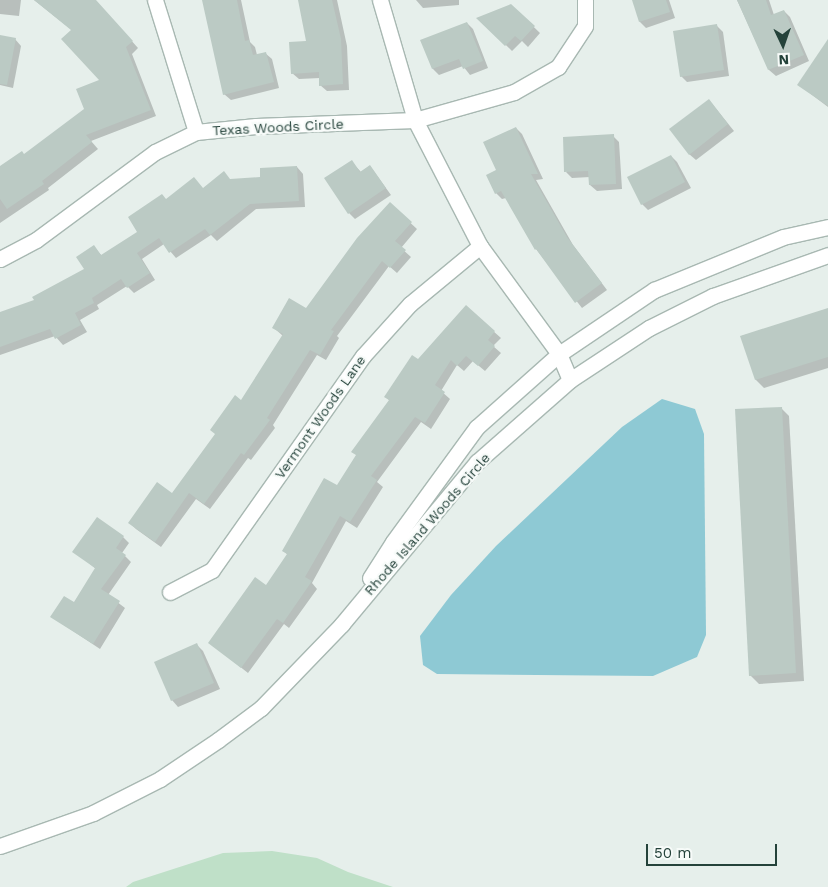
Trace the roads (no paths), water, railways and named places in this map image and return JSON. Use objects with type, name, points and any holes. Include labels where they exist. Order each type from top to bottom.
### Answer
[{"type":"street","points":[[155,0],[196,132]]},
{"type":"street","points":[[380,0],[415,120],[480,246],[559,354],[570,380]]},
{"type":"street","name":"Texas Woods Circle","points":[[0,259],[36,240],[155,152],[196,132],[256,126],[415,120],[514,92],[558,67],[586,26],[585,0]]},
{"type":"street","name":"Rhode Island Woods Circle","points":[[342,624],[393,542],[477,427],[559,354],[654,290],[783,237],[828,227]]},
{"type":"street","name":"Vermont Woods Lane","points":[[170,592],[212,570],[363,356],[410,304],[480,246]]},
{"type":"street","name":"Rhode Island Woods Circle","points":[[0,846],[93,813],[167,774],[261,708],[342,624],[477,462],[570,380],[649,328],[713,296],[828,255]]},
{"type":"water","points":[[662,399],[695,409],[704,434],[706,635],[697,657],[653,676],[437,674],[423,665],[420,636],[451,595],[496,546],[622,427]]}]
